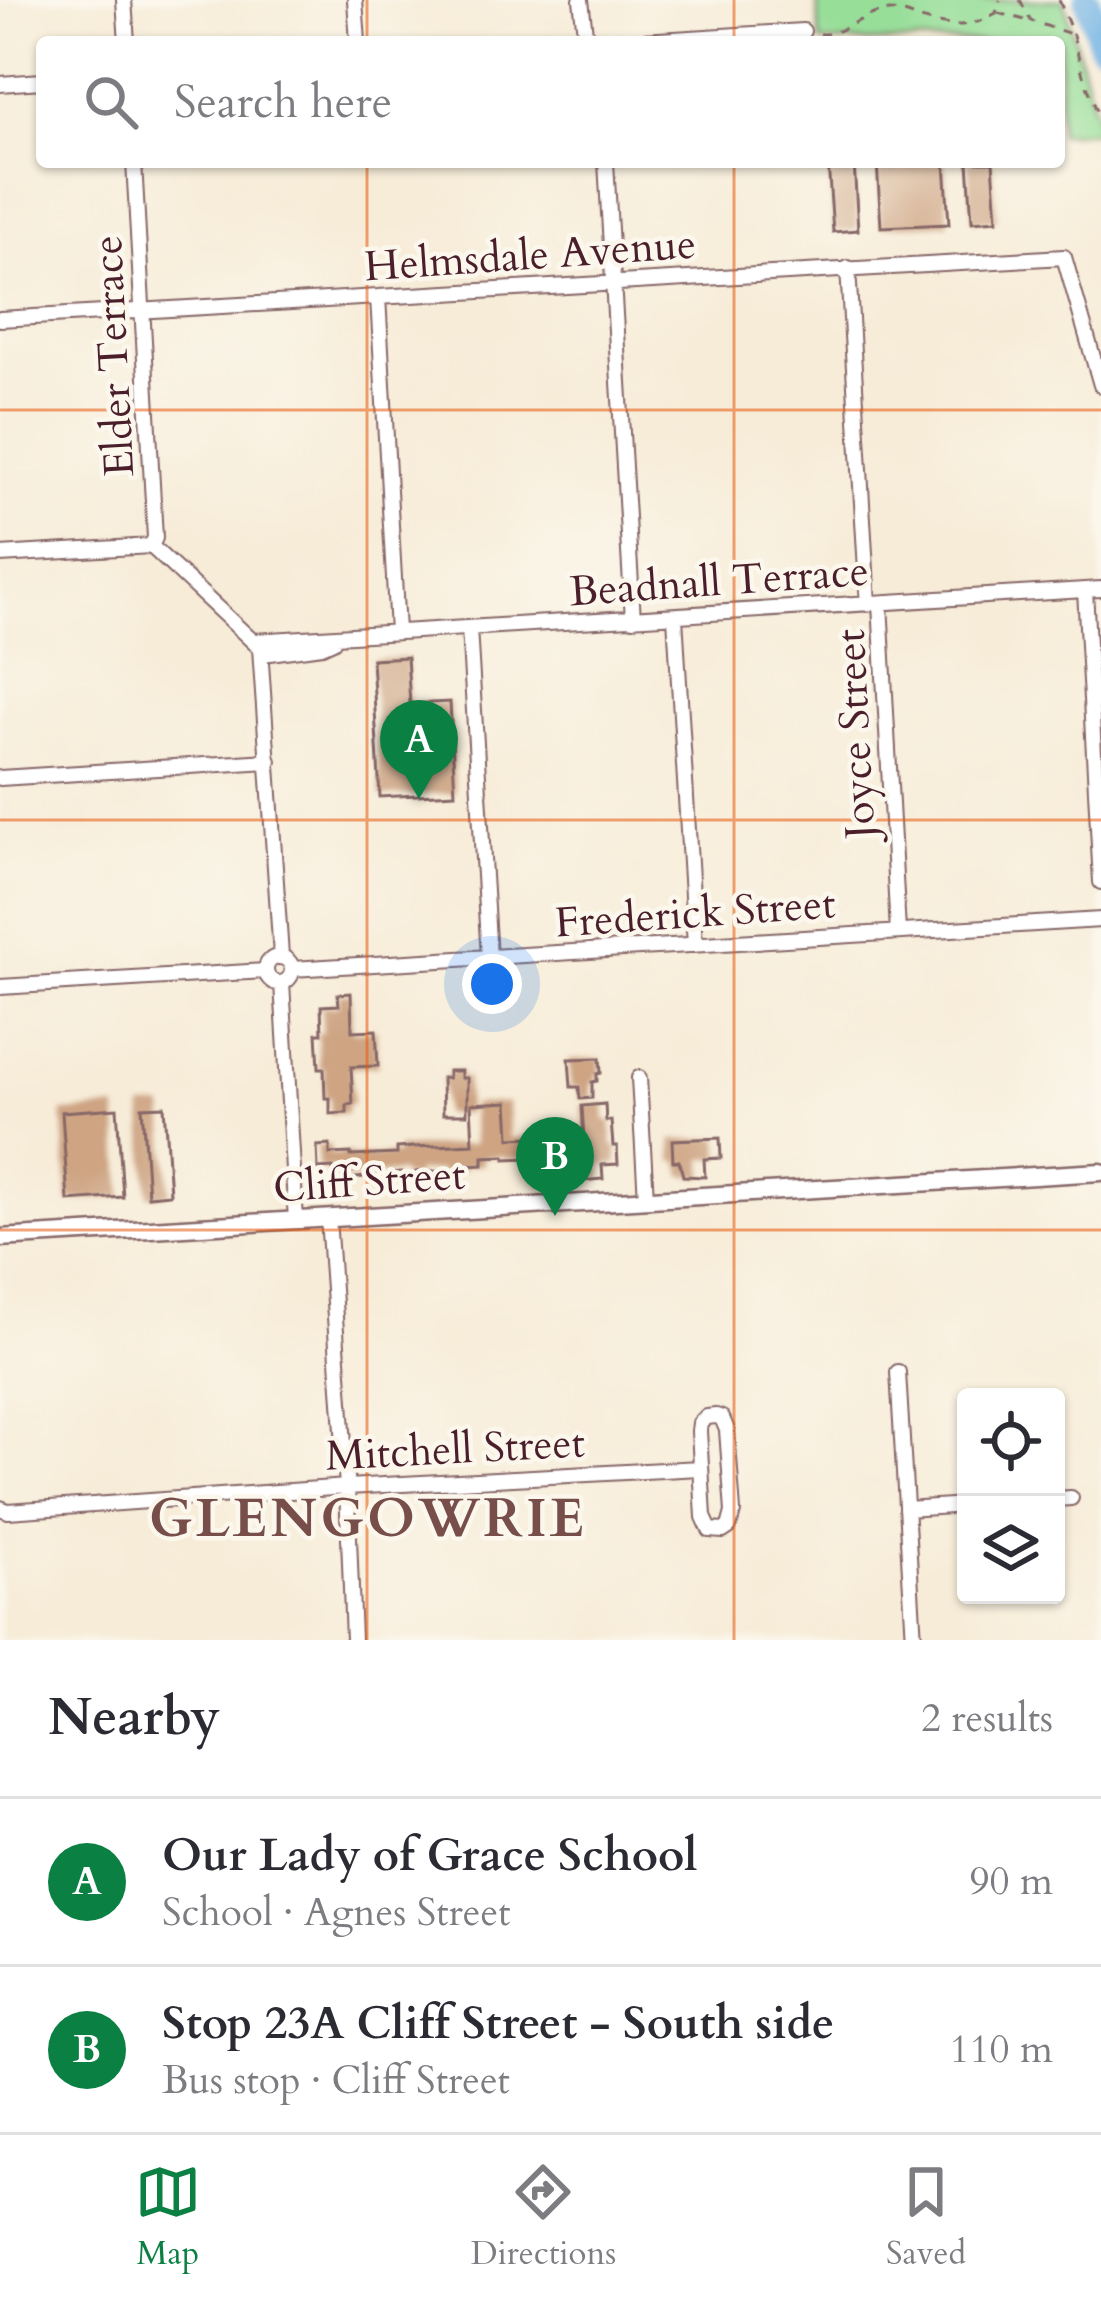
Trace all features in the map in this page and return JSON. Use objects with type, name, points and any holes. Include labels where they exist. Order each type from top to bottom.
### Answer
[{"type":"street","points":[[124,0],[127,36]]},
{"type":"street","points":[[355,0],[358,36]]},
{"type":"street","points":[[581,0],[587,36]]},
{"type":"street","points":[[723,36],[803,31]]},
{"type":"street","points":[[0,84],[36,81]]},
{"type":"street","name":"Elder Terrace","points":[[134,168],[155,538],[151,546]]},
{"type":"street","points":[[606,168],[633,619]]},
{"type":"street","name":"Helmsdale Avenue","points":[[0,320],[1064,257],[1101,385]]},
{"type":"street","name":"Joyce Street","points":[[848,268],[898,932]]},
{"type":"street","points":[[378,297],[398,631]]},
{"type":"street","points":[[0,555],[151,546],[258,648],[281,956]]},
{"type":"street","points":[[1093,589],[1101,882]]},
{"type":"street","name":"Beadnall Terrace","points":[[258,648],[320,636],[1093,589]]},
{"type":"street","points":[[675,617],[695,945]]},
{"type":"street","points":[[469,628],[489,958]]},
{"type":"street","points":[[0,778],[269,761]]},
{"type":"street","name":"Frederick Street","points":[[292,969],[1101,920]]},
{"type":"street","points":[[281,956],[289,961],[290,977],[273,982],[265,971],[267,962],[281,956]]},
{"type":"street","points":[[0,987],[265,971]]},
{"type":"street","points":[[282,983],[296,1221]]},
{"type":"street","points":[[639,1078],[646,1199]]},
{"type":"street","name":"Cliff Street","points":[[0,1238],[1101,1172]]},
{"type":"street","points":[[328,1218],[353,1640]]},
{"type":"street","points":[[898,1372],[914,1640]]},
{"type":"street","points":[[722,1418],[733,1512],[723,1531],[705,1525],[700,1468],[700,1423],[722,1418]]},
{"type":"street","name":"Mitchell Street","points":[[0,1508],[700,1468]]},
{"type":"street","points":[[906,1509],[957,1506]]},
{"type":"path","points":[[803,31],[832,34],[858,19],[889,10],[938,23],[976,25],[996,13],[1000,0]]},
{"type":"path","points":[[1020,0],[1031,21]]},
{"type":"path","points":[[1059,0],[1101,122]]},
{"type":"path","points":[[996,13],[1073,35]]},
{"type":"green space","points":[[817,0],[1064,0],[1100,131],[1065,134],[1065,36],[820,36]]},
{"type":"building","points":[[828,168],[854,168],[858,230],[833,232]]},
{"type":"building","points":[[877,168],[945,168],[949,224],[881,227]]},
{"type":"building","points":[[968,168],[993,168],[997,220],[972,222]]},
{"type":"building","points":[[407,657],[410,704],[450,702],[455,793],[380,797],[372,659]]},
{"type":"building","points":[[351,993],[352,1031],[376,1030],[378,1066],[351,1067],[353,1104],[347,1105],[347,1113],[330,1114],[324,1068],[319,1068],[321,1006],[339,1005],[338,994]]},
{"type":"building","points":[[600,1058],[601,1073],[592,1082],[592,1098],[580,1099],[579,1087],[571,1087],[569,1059]]},
{"type":"building","points":[[448,1071],[461,1071],[461,1078],[467,1078],[467,1114],[443,1114],[442,1078],[448,1078]]},
{"type":"building","points":[[508,1102],[510,1138],[534,1137],[539,1128],[553,1127],[555,1157],[483,1157],[483,1165],[465,1166],[454,1175],[416,1172],[416,1177],[402,1177],[401,1172],[334,1181],[333,1168],[318,1169],[317,1146],[330,1145],[330,1154],[351,1156],[473,1144],[471,1104]]},
{"type":"building","points":[[605,1104],[618,1164],[602,1165],[603,1179],[569,1182],[568,1170],[580,1169],[579,1156],[585,1156],[582,1106]]},
{"type":"building","points":[[164,1106],[170,1194],[148,1196],[142,1107]]},
{"type":"building","points":[[117,1108],[123,1197],[68,1201],[62,1112]]},
{"type":"building","points":[[720,1138],[721,1158],[704,1159],[705,1177],[683,1176],[679,1161],[673,1161],[672,1140]]},
{"type":"waterway","points":[[1088,0],[1101,44]]},
{"type":"place","name":"Our Lady of Grace School","points":[[419,799]]},
{"type":"place","name":"Stop 23A Cliff Street - South side","points":[[555,1216]]},
{"type":"district","name":"GLENGOWRIE","points":[[368,1517]]}]
